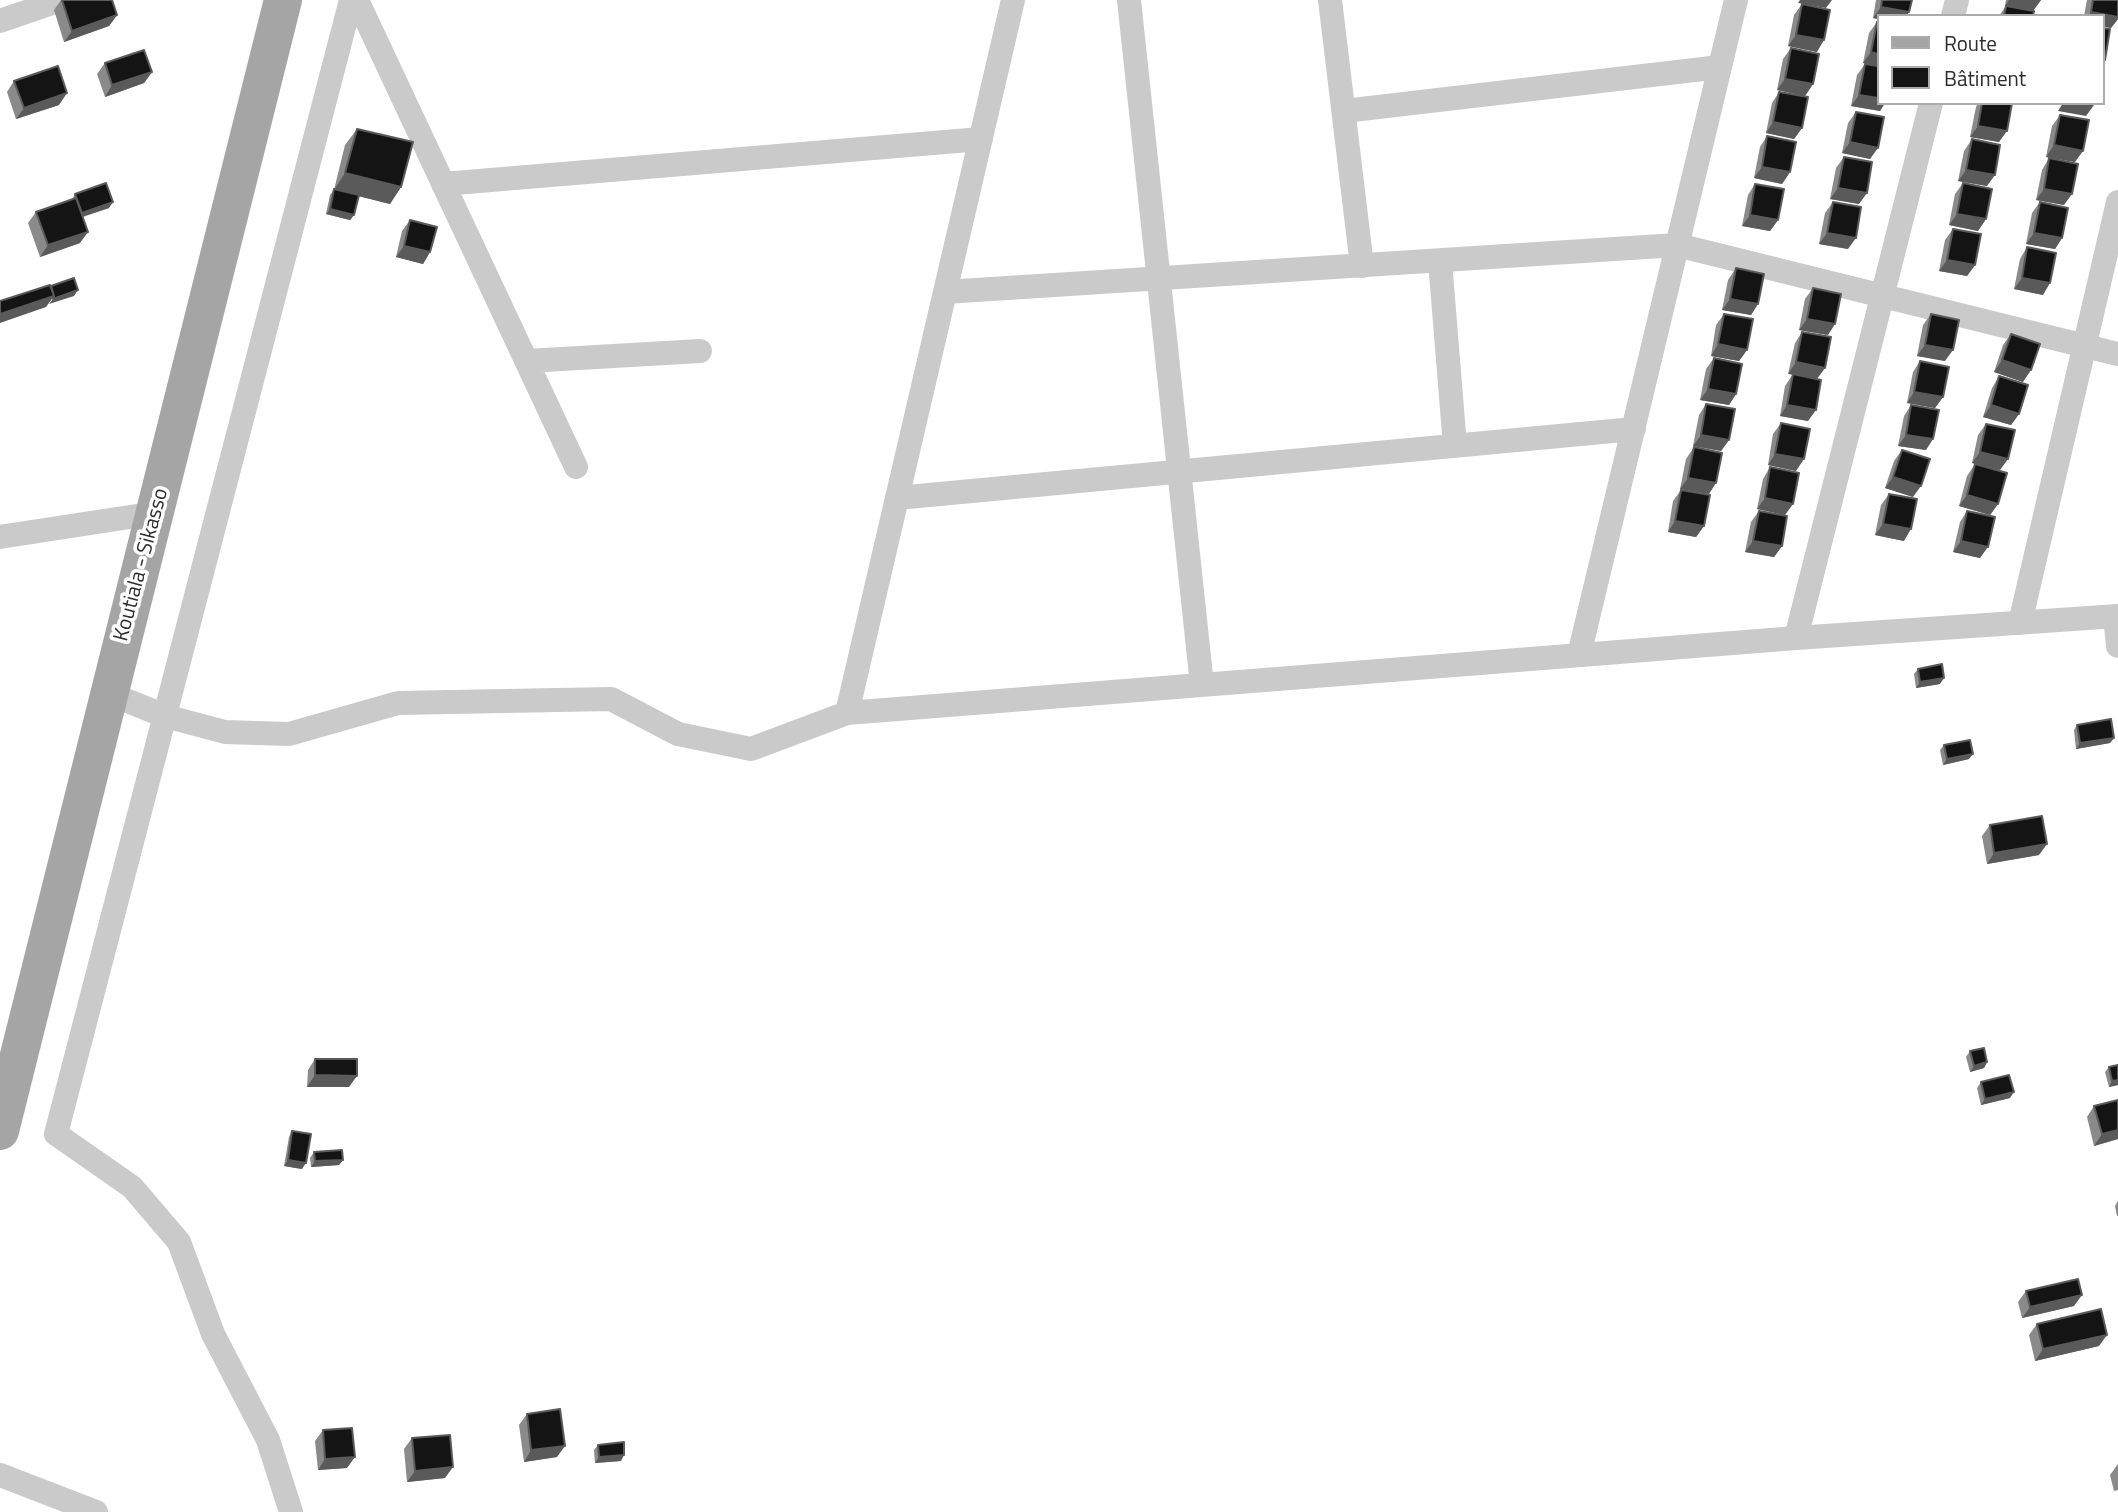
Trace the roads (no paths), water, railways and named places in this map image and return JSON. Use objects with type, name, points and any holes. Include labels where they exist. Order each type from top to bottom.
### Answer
[{"type":"main road","name":"Koutiala - Sikasso","points":[[0,1130],[283,0]]},
{"type":"street","points":[[354,0],[576,467]]},
{"type":"street","points":[[291,1512],[268,1440],[213,1334],[180,1242],[132,1187],[56,1133],[354,0]]},
{"type":"street","points":[[847,713],[1013,0]]},
{"type":"street","points":[[1129,0],[1202,685]]},
{"type":"street","points":[[1330,0],[1362,266]]},
{"type":"street","points":[[1580,655],[1736,0]]},
{"type":"street","points":[[0,22],[57,1]]},
{"type":"street","points":[[1343,111],[1720,67]]},
{"type":"street","points":[[1796,638],[1930,105]]},
{"type":"street","points":[[443,184],[981,139]]},
{"type":"street","points":[[2020,623],[2118,202]]},
{"type":"street","points":[[945,292],[1677,246],[2118,354]]},
{"type":"street","points":[[1440,261],[1455,446]]},
{"type":"street","points":[[527,361],[700,351]]},
{"type":"street","points":[[897,499],[1634,429]]},
{"type":"street","points":[[3,529],[156,513]]},
{"type":"street","points":[[108,693],[164,716],[225,732],[289,734],[398,703],[611,699],[678,734],[751,749],[847,713],[1796,638],[2116,616],[2118,646]]},
{"type":"street","points":[[0,1475],[96,1512]]}]
